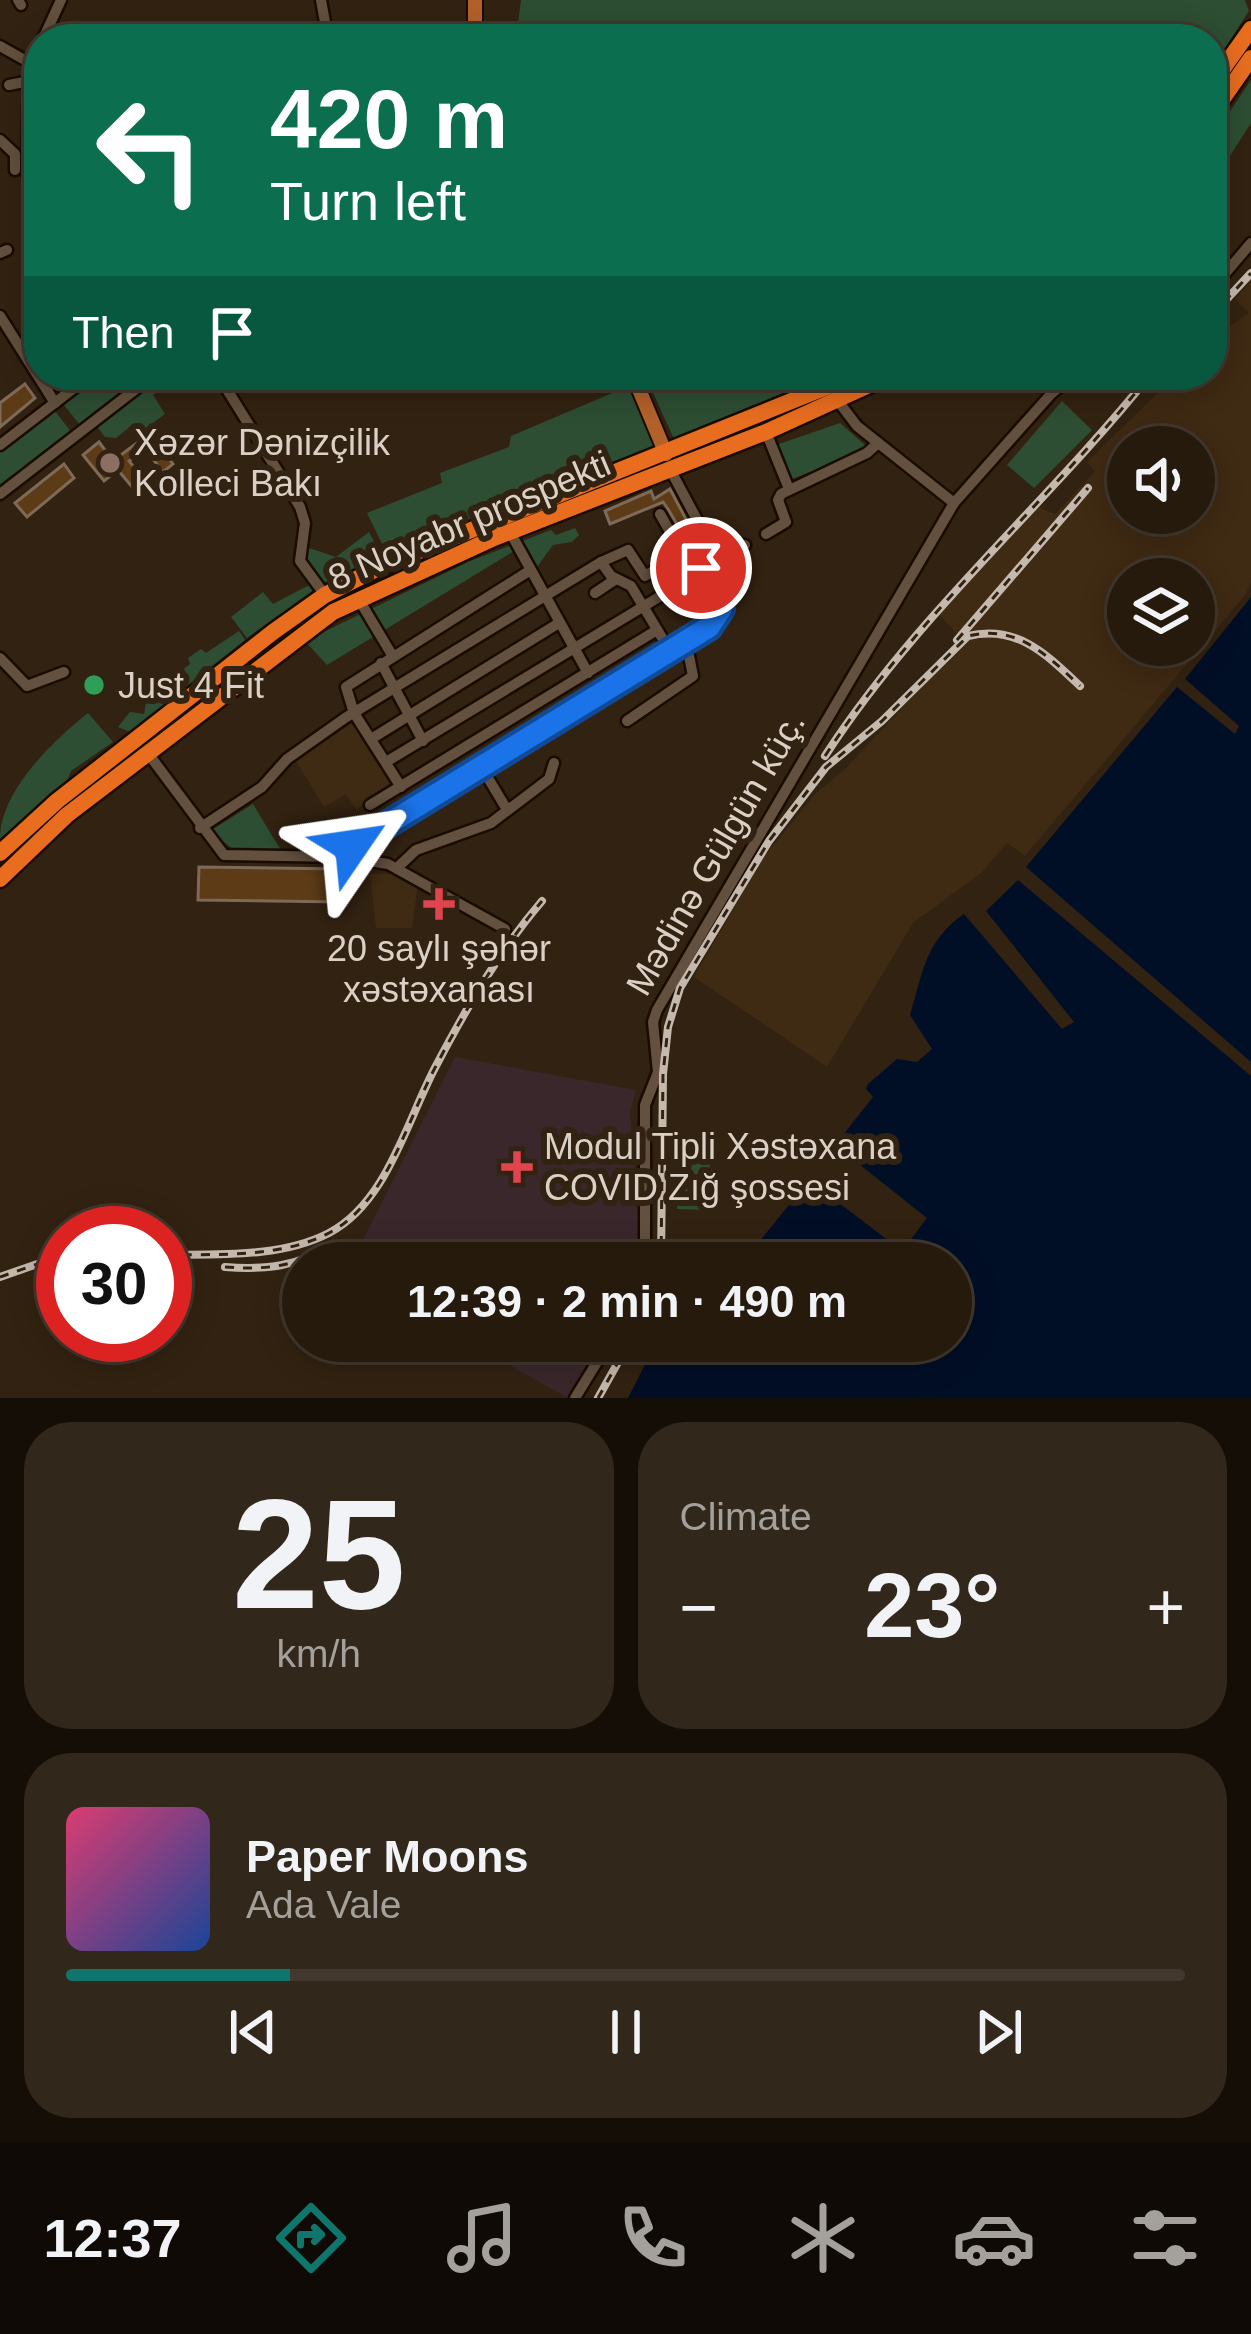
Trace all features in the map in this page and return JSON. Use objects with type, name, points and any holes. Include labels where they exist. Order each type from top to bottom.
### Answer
[{"type":"highway","points":[[1227,62],[1251,28]]},
{"type":"highway","points":[[1227,92],[1251,58]]},
{"type":"highway","name":"8 Noyabr prospekti","points":[[0,879],[53,827],[148,752],[282,647],[358,598],[824,390]]},
{"type":"highway","name":"8 Noyabr prospekti","points":[[0,853],[100,766],[325,595],[403,557],[766,432],[860,390]]},
{"type":"main road","points":[[639,390],[669,462]]},
{"type":"street","points":[[34,16],[38,24]]},
{"type":"street","points":[[9,85],[24,81]]},
{"type":"street","points":[[0,140],[24,170]]},
{"type":"street","points":[[1227,271],[1251,243]]},
{"type":"street","points":[[0,316],[24,354]]},
{"type":"street","points":[[46,390],[55,404]]},
{"type":"street","points":[[0,446],[72,390]]},
{"type":"street","points":[[0,494],[135,390]]},
{"type":"street","points":[[227,390],[300,507],[305,523],[300,561],[325,595]]},
{"type":"street","name":"Mədinə Gülgün küç.","points":[[645,1242],[645,1105],[658,1072],[652,1022],[657,1010],[954,503],[1056,390]]},
{"type":"street","points":[[838,401],[850,419],[954,503]]},
{"type":"street","points":[[766,432],[789,489]]},
{"type":"street","points":[[766,533],[786,521],[778,497],[878,443]]},
{"type":"street","points":[[669,462],[718,559]]},
{"type":"street","points":[[200,828],[262,788],[286,759],[354,713],[601,562],[628,550],[645,576],[682,553],[660,514]]},
{"type":"street","points":[[510,532],[588,673]]},
{"type":"street","points":[[386,762],[745,545]]},
{"type":"street","points":[[601,562],[616,579],[627,582],[670,651]]},
{"type":"street","points":[[345,857],[359,840],[709,627],[720,613],[701,568]]},
{"type":"street","points":[[401,787],[354,713],[346,687],[530,571]]},
{"type":"street","points":[[596,593],[616,579]]},
{"type":"street","points":[[358,598],[394,689],[424,741]]},
{"type":"street","points":[[371,739],[559,623]]},
{"type":"street","points":[[370,806],[657,630]]},
{"type":"street","points":[[628,721],[694,676],[686,641]]},
{"type":"street","points":[[0,658],[27,686],[64,672]]},
{"type":"street","points":[[148,752],[217,850],[232,857],[345,857],[398,867],[505,929]]},
{"type":"street","points":[[398,867],[416,850],[485,826],[544,784],[554,763]]},
{"type":"street","points":[[482,768],[506,808]]},
{"type":"street","points":[[427,771],[441,794]]},
{"type":"street","points":[[575,1398],[597,1362]]},
{"type":"shaded area","points":[[1251,280],[1251,582],[1246,594],[1215,631],[1215,558],[1107,558],[1107,666],[1185,666],[1025,856],[1007,843],[981,873],[913,923],[827,1067],[694,977],[763,858],[816,793],[844,770],[964,642],[939,614],[1039,507],[1055,514],[1095,472],[1087,462],[1107,442],[1107,534],[1215,534],[1215,426],[1124,426],[1161,390],[1227,390],[1227,328],[1249,313],[1235,299]]},
{"type":"shaded area","points":[[354,722],[395,785],[356,809],[346,794],[324,807],[296,761]]},
{"type":"shaded area","points":[[370,874],[405,874],[418,884],[412,928],[376,928]]},
{"type":"shaded area","name":"Modul Tipli Xəstəxana COVID Zığ şossesi","points":[[455,1057],[636,1090],[630,1113],[641,1242],[362,1242]]},
{"type":"shaded area","points":[[504,1362],[590,1362],[568,1398]]},
{"type":"green space","points":[[521,0],[1245,0],[1249,11],[1227,45],[1227,24],[518,24]]},
{"type":"green space","points":[[1251,80],[1251,123],[1227,161],[1227,116]]},
{"type":"green space","points":[[82,390],[126,390],[80,425],[64,405]]},
{"type":"green space","points":[[140,390],[160,390],[153,395],[165,414],[138,434],[132,425],[116,438],[105,437],[95,424]]},
{"type":"green space","points":[[620,390],[631,390],[657,446],[564,479],[387,554],[367,513],[442,483],[440,473],[509,447],[511,436]]},
{"type":"green space","points":[[652,390],[795,390],[679,439],[674,439]]},
{"type":"green space","points":[[1062,401],[1092,430],[1034,488],[1007,465]]},
{"type":"green space","points":[[55,411],[72,433],[0,491],[0,451]]},
{"type":"green space","points":[[840,423],[865,445],[864,452],[789,480],[776,445]]},
{"type":"green space","points":[[575,528],[579,535],[572,542],[553,545],[537,567],[528,564],[519,548],[327,665],[305,641],[470,561],[551,530],[556,535]]},
{"type":"green space","points":[[369,532],[381,555],[323,583],[304,561],[306,547],[336,557]]},
{"type":"green space","points":[[311,584],[315,589],[247,638],[231,617],[263,592],[273,604]]},
{"type":"green space","points":[[239,631],[245,640],[130,732],[118,727],[130,712],[144,714],[147,697],[190,664],[188,658],[201,649],[206,653]]},
{"type":"green space","points":[[88,713],[113,742],[71,771],[67,781],[0,839],[2,821],[19,785],[59,738]]},
{"type":"green space","points":[[253,804],[282,852],[233,849],[210,831]]},
{"type":"green space","points":[[678,1153],[710,1154],[708,1210],[677,1209]]},
{"type":"water","points":[[1251,597],[1251,1062],[1026,867],[1177,687],[1235,734],[1239,726],[1185,679],[1195,666],[1215,666],[1215,642]]},
{"type":"water","points":[[1018,880],[1251,1076],[1251,1398],[628,1398],[646,1362],[972,1362],[972,1242],[909,1242],[927,1218],[835,1145],[873,1097],[866,1089],[868,1084],[897,1059],[917,1062],[932,1049],[910,1015],[933,946],[964,914],[1062,1029],[1074,1022],[986,911]]},
{"type":"water","points":[[809,1180],[890,1242],[759,1242]]},
{"type":"building","points":[[24,385],[35,398],[0,427],[0,403]]},
{"type":"building","name":"Xəzər Dənizçilik Kolleci Bakı","points":[[150,433],[173,464],[163,472],[145,449],[129,461],[149,485],[138,494],[118,470],[104,481],[83,455],[99,442],[113,461]]},
{"type":"building","points":[[64,464],[74,478],[27,517],[15,503]]},
{"type":"building","points":[[670,489],[706,557],[657,587],[654,582],[694,553],[668,509],[663,502],[610,524],[605,511],[651,491],[654,499]]},
{"type":"building","points":[[199,867],[345,869],[344,902],[198,900]]},
{"type":"tunnel","points":[[677,543],[700,531]]},
{"type":"railway","points":[[1227,299],[1251,273]]},
{"type":"railway","points":[[825,756],[900,655],[1138,390]]},
{"type":"railway","points":[[957,640],[1088,488]]},
{"type":"railway","points":[[661,1242],[668,1027],[680,988],[769,841],[826,767],[882,721],[968,636],[986,633],[1016,638],[1043,653],[1080,686]]},
{"type":"railway","points":[[192,1254],[291,1247],[329,1233],[367,1201],[394,1158],[472,1000],[542,901]]},
{"type":"railway","points":[[0,1277],[36,1264]]},
{"type":"railway","points":[[225,1267],[282,1265]]},
{"type":"railway","points":[[598,1398],[618,1362]]},
{"type":"place","name":"Xəzər Dənizçilik Kolleci Bakı","points":[[110,463]]},
{"type":"place","name":"Just 4 Fit","points":[[94,685]]},
{"type":"place","name":"20 saylı şəhər xəstəxanası","points":[[439,904]]},
{"type":"place","name":"Modul Tipli Xəstəxana COVID Zığ şossesi","points":[[517,1167]]},
{"type":"route","points":[[352,846],[709,627],[721,609],[701,568]]}]
